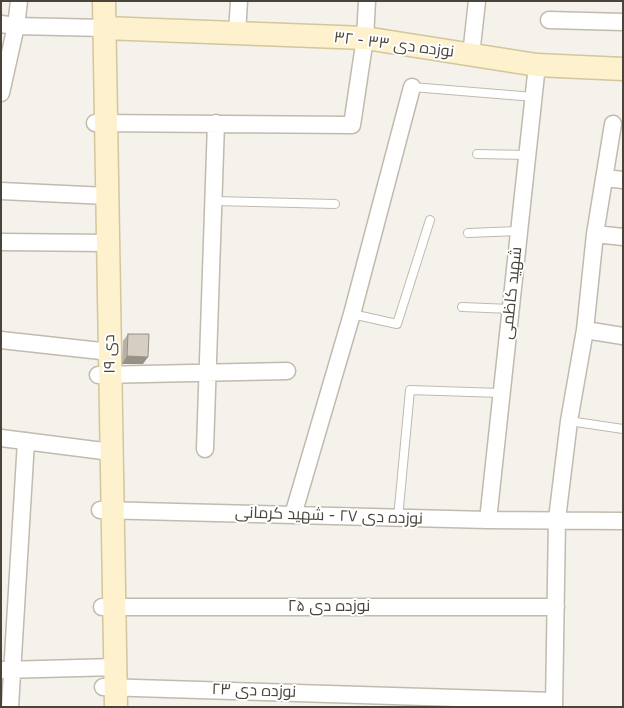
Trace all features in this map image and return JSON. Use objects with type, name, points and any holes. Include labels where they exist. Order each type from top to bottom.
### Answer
[{"type":"main road","name":"۱۹ دی","points":[[93,1],[99,28]]},
{"type":"main road","name":"۱۹ دی","points":[[104,1],[99,28],[110,687]]},
{"type":"main road","name":"۳۲ - نوزده دی ۳۳","points":[[99,28],[365,38],[538,65],[623,69]]},
{"type":"street","points":[[1,93],[9,25],[19,1]]},
{"type":"street","points":[[237,33],[239,1]]},
{"type":"street","points":[[100,122],[352,124],[365,38],[367,1]]},
{"type":"street","points":[[470,55],[477,1]]},
{"type":"street","points":[[549,20],[623,22]]},
{"type":"street","points":[[9,25],[99,28]]},
{"type":"street","name":"شهید کاظمی","points":[[488,520],[538,65]]},
{"type":"street","points":[[294,515],[352,314],[412,87]]},
{"type":"street","points":[[206,449],[206,372],[216,124]]},
{"type":"street","points":[[554,704],[557,519],[569,421],[585,330],[595,234],[613,124]]},
{"type":"street","points":[[604,178],[623,180]]},
{"type":"street","points":[[1,191],[101,195]]},
{"type":"street","points":[[595,234],[623,237]]},
{"type":"street","points":[[1,242],[102,243]]},
{"type":"street","points":[[585,330],[623,336]]},
{"type":"street","points":[[1,340],[104,352]]},
{"type":"street","points":[[104,375],[287,371]]},
{"type":"street","points":[[1,438],[105,452]]},
{"type":"street","points":[[10,707],[7,670],[26,441]]},
{"type":"street","name":"نوزده دی ۲۷ - شهید کرمانی","points":[[107,510],[488,520],[557,519],[623,521]]},
{"type":"street","name":"نوزده دی ۲۵","points":[[108,607],[556,607]]},
{"type":"street","name":"نوزده دی ۲۳","points":[[7,670],[110,687],[409,702],[554,704]]},
{"type":"lane","points":[[412,87],[534,97]]},
{"type":"lane","points":[[476,154],[528,155]]},
{"type":"lane","points":[[214,201],[335,204]]},
{"type":"lane","points":[[352,314],[397,324],[430,220]]},
{"type":"lane","points":[[468,233],[519,231]]},
{"type":"lane","points":[[462,307],[511,308]]},
{"type":"lane","points":[[398,518],[410,390],[501,393]]},
{"type":"lane","points":[[569,421],[623,429]]},
{"type":"building","points":[[128,334],[149,334],[148,357],[127,356]]}]
